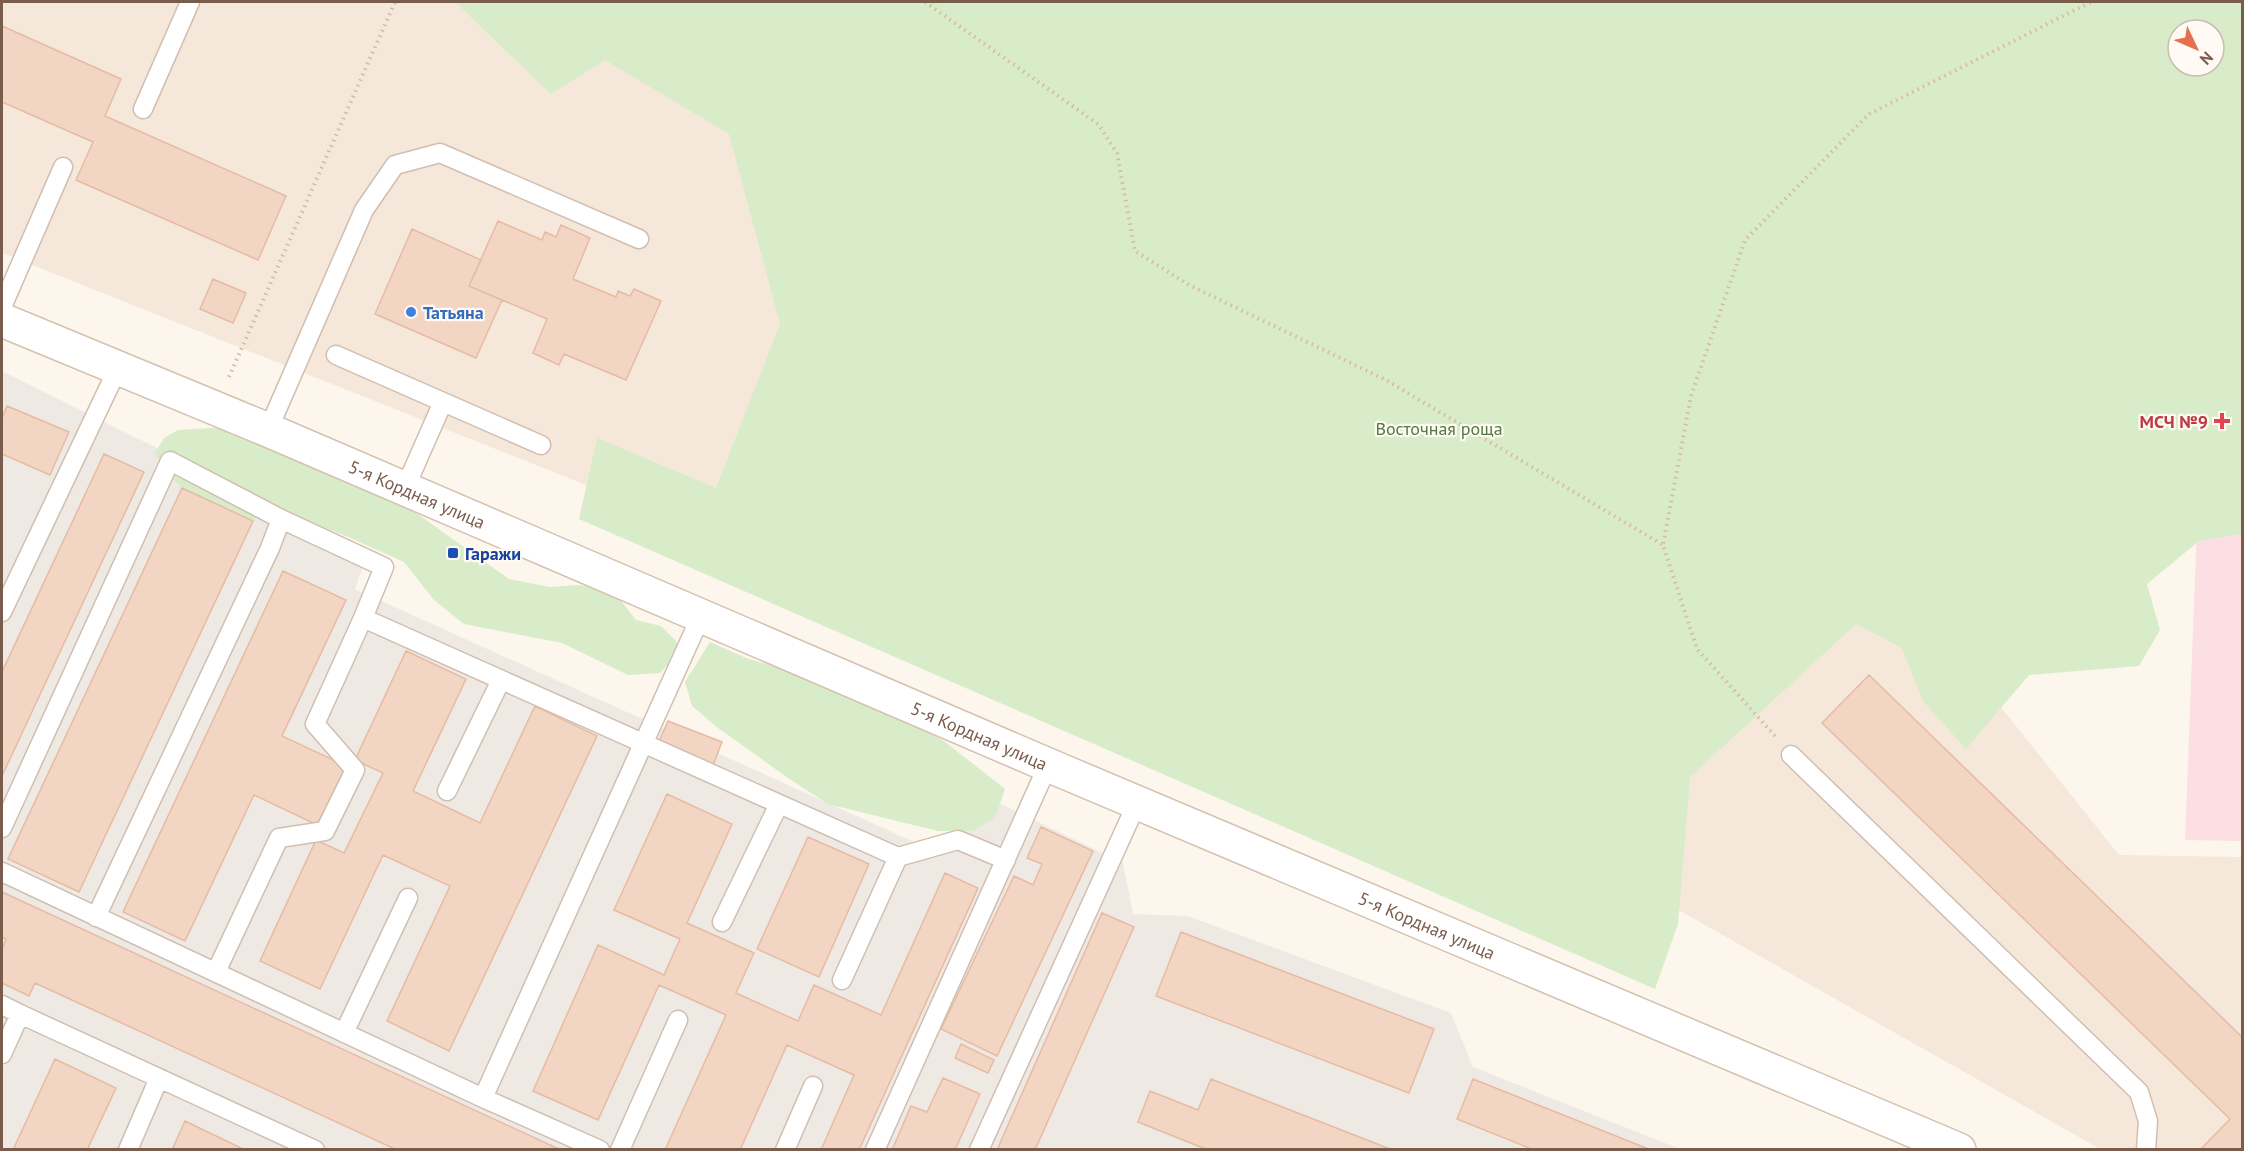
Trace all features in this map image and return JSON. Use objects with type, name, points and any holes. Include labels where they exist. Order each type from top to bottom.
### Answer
[{"type":"main road","name":"5-я Кордная улица","points":[[2,320],[268,429],[1048,765],[1945,1147]]},
{"type":"lane","points":[[142,109],[190,2]]},
{"type":"lane","points":[[268,429],[364,210],[395,165],[440,153],[639,239]]},
{"type":"lane","points":[[2,307],[63,167]]},
{"type":"lane","points":[[336,356],[541,445]]},
{"type":"lane","points":[[2,612],[118,368]]},
{"type":"lane","points":[[405,488],[443,402]]},
{"type":"lane","points":[[2,828],[170,461],[282,519],[384,567],[315,724],[355,770],[325,831],[279,838],[216,972]]},
{"type":"lane","points":[[96,917],[282,519]]},
{"type":"lane","points":[[483,1098],[701,616]]},
{"type":"lane","points":[[363,618],[898,857],[958,840],[1006,860]]},
{"type":"lane","points":[[447,791],[501,680]]},
{"type":"lane","points":[[1791,755],[2139,1092],[2148,1121],[2146,1149]]},
{"type":"lane","points":[[875,1149],[1048,765]]},
{"type":"lane","points":[[979,1149],[1137,802]]},
{"type":"lane","points":[[722,922],[779,804]]},
{"type":"lane","points":[[842,980],[898,857]]},
{"type":"lane","points":[[2,872],[483,1098],[600,1149]]},
{"type":"lane","points":[[344,1033],[408,898]]},
{"type":"lane","points":[[2,1005],[159,1078],[288,1144],[315,1149]]},
{"type":"lane","points":[[2,1054],[20,1014]]},
{"type":"lane","points":[[620,1149],[678,1020]]},
{"type":"lane","points":[[128,1149],[159,1078]]},
{"type":"lane","points":[[785,1149],[813,1086]]},
{"type":"path","points":[[215,408],[396,2]]},
{"type":"path","points":[[925,2],[1098,124],[1117,153],[1135,251],[1189,285],[1386,380],[1663,546]]},
{"type":"path","points":[[1791,755],[1697,649],[1663,546],[1691,396],[1745,240],[1869,114],[2091,2]]},
{"type":"shaded area","points":[[2,2],[535,2],[890,194],[727,541],[2,253]]},
{"type":"shaded area","name":"МСЧ №9","points":[[2217,2],[2242,2],[2242,841],[2185,840],[2214,78],[2226,78],[2226,18],[2216,18]]},
{"type":"shaded area","points":[[2,371],[368,553],[355,589],[923,846],[999,803],[1123,863],[1133,914],[1188,916],[1451,1013],[1473,1067],[1680,1149],[2,1149]]},
{"type":"shaded area","points":[[1886,563],[2119,855],[2242,857],[2242,1149],[2100,1149],[1606,869]]},
{"type":"green space","name":"Восточная роща","points":[[455,2],[2242,2],[2242,534],[2199,541],[2147,584],[2160,630],[2139,666],[2029,675],[1966,749],[1923,701],[1902,648],[1856,624],[1690,777],[1678,924],[1655,989],[579,519],[597,438],[716,488],[780,324],[729,134],[605,60],[551,94]]},
{"type":"green space","points":[[227,427],[371,481],[509,579],[550,587],[577,585],[592,587],[617,596],[636,620],[661,626],[677,642],[674,658],[660,673],[628,675],[562,643],[464,624],[434,600],[404,562],[346,536],[293,516],[259,513],[253,521],[182,488],[169,475],[155,453],[164,438],[178,430]]},
{"type":"green space","points":[[710,642],[746,658],[789,671],[904,719],[944,741],[1005,789],[995,818],[973,831],[938,831],[828,804],[718,728],[692,706],[685,682]]},
{"type":"building","points":[[2,26],[121,79],[105,116],[286,196],[258,260],[76,180],[93,142],[2,102]]},
{"type":"building","points":[[498,221],[542,240],[545,232],[556,237],[561,225],[590,238],[573,279],[616,297],[618,291],[630,296],[634,289],[661,301],[626,380],[564,354],[559,365],[533,353],[547,319],[469,286]]},
{"type":"building","points":[[412,229],[481,260],[469,286],[502,300],[476,358],[375,314]]},
{"type":"building","points":[[213,279],[246,293],[233,323],[200,309]]},
{"type":"building","points":[[7,406],[69,432],[50,475],[2,454],[2,418]]},
{"type":"building","points":[[104,454],[144,472],[2,776],[2,672]]},
{"type":"building","points":[[182,488],[253,521],[79,892],[8,859]]},
{"type":"building","points":[[283,571],[346,600],[282,736],[346,766],[317,825],[254,795],[185,941],[123,912]]},
{"type":"building","points":[[406,651],[466,679],[413,791],[480,823],[535,706],[597,736],[449,1051],[387,1021],[450,886],[383,855],[320,989],[260,961],[316,840],[344,853],[383,773],[355,760]]},
{"type":"building","points":[[1869,675],[2242,1037],[2242,1150],[2200,1150],[2230,1119],[1822,723]]},
{"type":"building","points":[[668,721],[722,742],[712,768],[657,746]]},
{"type":"building","points":[[667,794],[732,824],[687,923],[754,953],[736,993],[798,1021],[814,985],[881,1015],[945,873],[978,888],[859,1150],[821,1150],[854,1075],[787,1045],[740,1150],[665,1150],[726,1015],[659,985],[598,1120],[533,1091],[598,945],[664,975],[680,939],[614,910]]},
{"type":"building","points":[[1041,827],[1093,851],[997,1056],[941,1029],[1014,876],[1033,885],[1042,864],[1027,858]]},
{"type":"building","points":[[808,837],[869,864],[819,977],[757,949]]},
{"type":"building","points":[[2,892],[561,1150],[397,1150],[35,983],[29,996],[2,983],[2,949],[6,939],[2,937]]},
{"type":"building","points":[[1102,913],[1134,927],[1035,1150],[997,1150]]},
{"type":"building","points":[[1181,932],[1434,1029],[1409,1093],[1156,996]]},
{"type":"building","points":[[961,1044],[994,1060],[988,1073],[955,1058]]},
{"type":"building","points":[[55,1059],[116,1088],[87,1150],[13,1150]]},
{"type":"building","points":[[943,1078],[980,1094],[955,1150],[892,1150],[911,1106],[927,1112]]},
{"type":"building","points":[[1211,1079],[1390,1149],[1208,1150],[1138,1122],[1150,1091],[1198,1110]]},
{"type":"building","points":[[1473,1079],[1651,1150],[1534,1150],[1457,1119]]},
{"type":"building","points":[[185,1121],[245,1150],[172,1150]]},
{"type":"place","name":"Татьяна","points":[[411,312]]},
{"type":"place","name":"МСЧ №9","points":[[2222,421]]},
{"type":"place","name":"Гаражи","points":[[453,553]]}]
